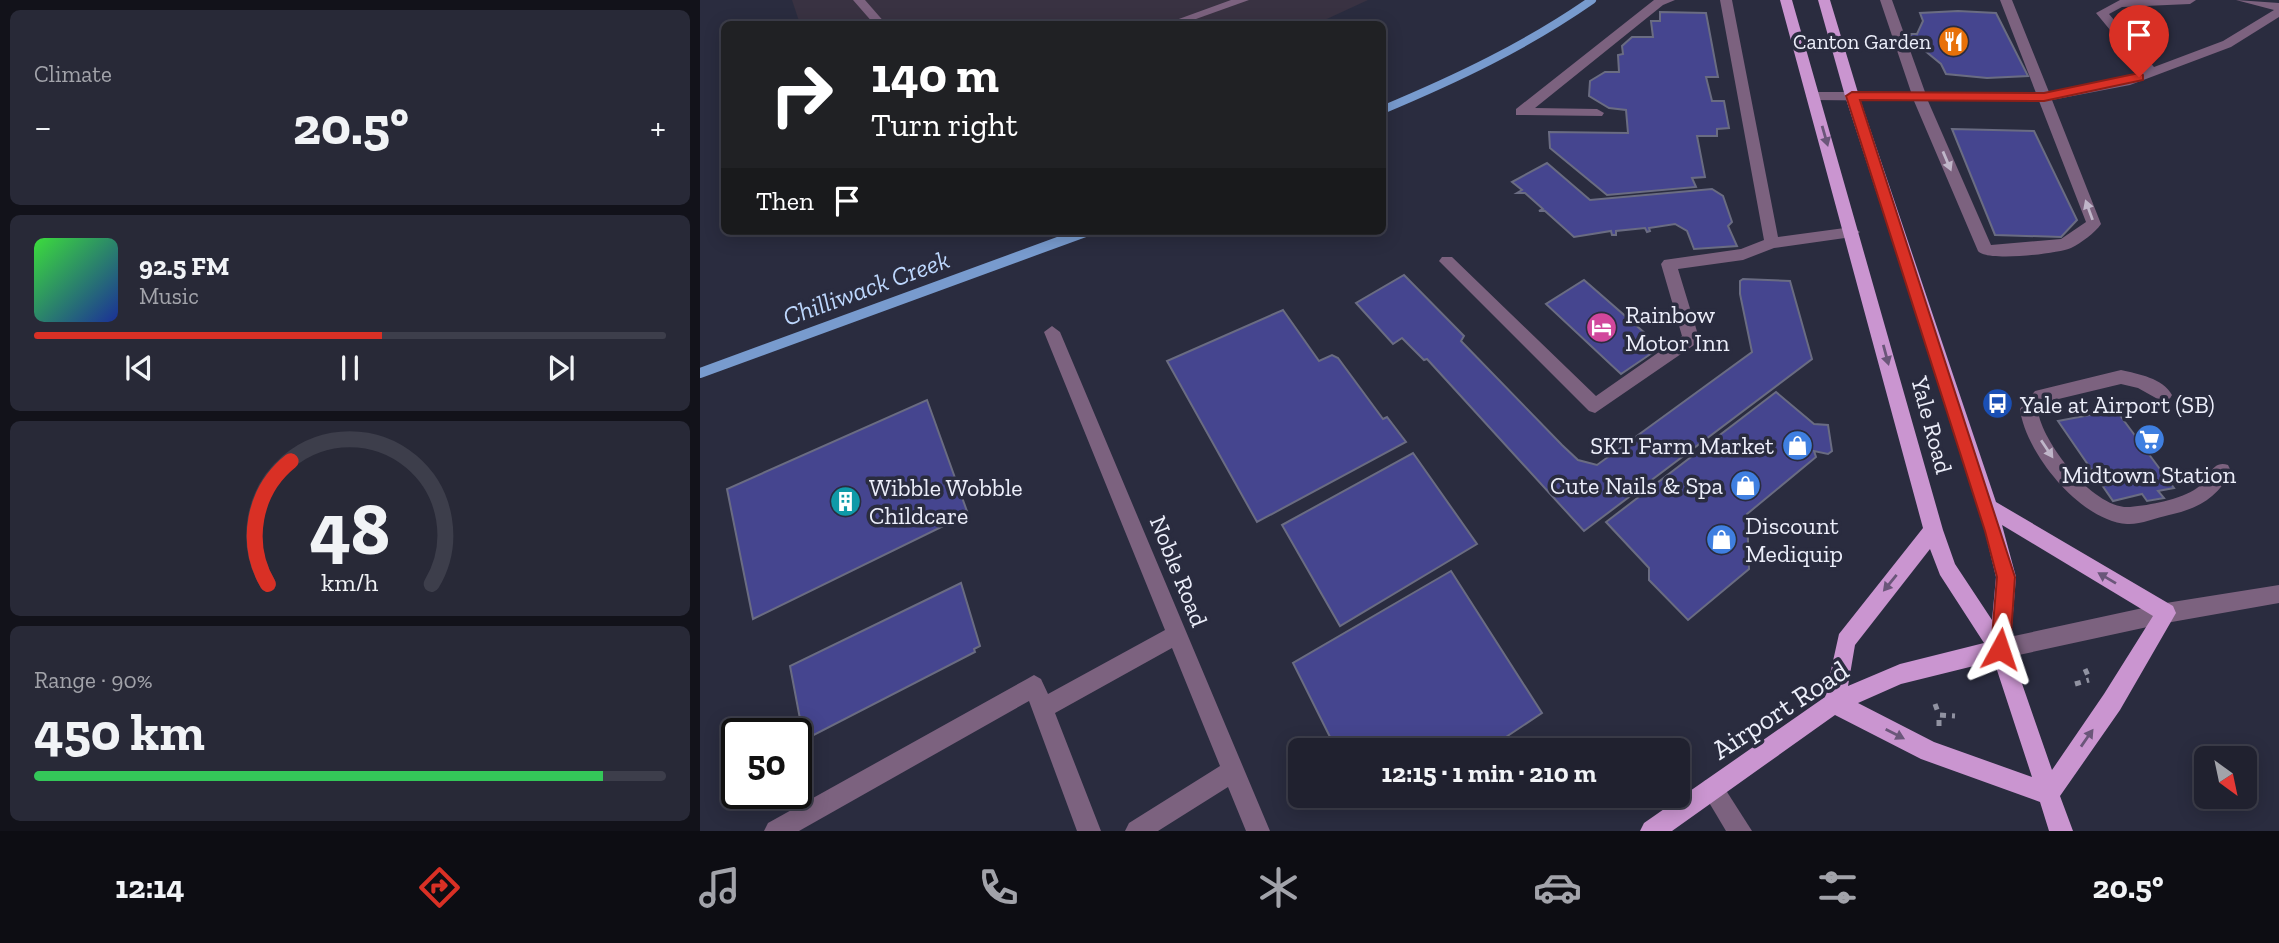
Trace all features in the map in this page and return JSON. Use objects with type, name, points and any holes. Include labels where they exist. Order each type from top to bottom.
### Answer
[{"type":"main road","name":"Yale Road","points":[[1786,0],[1933,530],[1947,569],[2000,649],[2061,831]]},
{"type":"main road","name":"Yale Road","points":[[1824,0],[1852,96],[1988,508],[2006,577],[2000,649]]},
{"type":"main road","points":[[1933,530],[1846,642],[1834,703],[1929,751],[2048,794],[2112,702],[2166,613],[1988,508]]},
{"type":"main road","name":"Airport Road","points":[[1652,831],[1834,703],[1900,674],[2000,649]]},
{"type":"street","points":[[859,0],[877,21]]},
{"type":"street","points":[[1180,21],[1243,0]]},
{"type":"street","points":[[1597,113],[1521,112],[1659,2],[1669,0]]},
{"type":"street","points":[[1726,0],[1772,243]]},
{"type":"street","points":[[1886,0],[1920,98],[1986,251],[2011,251],[2065,244],[2094,224],[2006,0]]},
{"type":"street","points":[[2152,72],[2102,13],[2120,4],[2190,0]]},
{"type":"street","points":[[2242,0],[2279,7]]},
{"type":"street","points":[[1813,96],[2044,97],[2125,82],[2228,44],[2279,12]]},
{"type":"street","points":[[1447,261],[1595,406],[1691,338],[1670,264],[1743,254],[1772,243],[1852,232]]},
{"type":"street","name":"Noble Road","points":[[1052,332],[1258,831]]},
{"type":"street","points":[[2163,395],[2142,382],[2121,377],[2054,393],[2041,397],[2029,409],[2031,427],[2072,486],[2098,506],[2126,516],[2188,503],[2206,492],[2222,471]]},
{"type":"street","name":"Airport Road","points":[[2000,649],[2166,613],[2279,594]]},
{"type":"street","points":[[1043,708],[1177,634]]},
{"type":"street","points":[[776,831],[1034,686],[1090,831]]},
{"type":"street","points":[[1137,831],[1233,771]]},
{"type":"street","points":[[1712,789],[1740,831]]},
{"type":"path","points":[[2075,684],[2090,680]]},
{"type":"path","points":[[1934,704],[1939,715],[1939,728]]},
{"type":"path","points":[[1939,715],[1955,716]]},
{"type":"shaded area","points":[[792,0],[1368,0],[1322,21],[799,21]]},
{"type":"building","points":[[1660,12],[1706,13],[1718,77],[1706,77],[1712,101],[1724,101],[1729,128],[1717,129],[1717,136],[1697,136],[1705,177],[1692,178],[1696,187],[1607,195],[1550,148],[1549,132],[1628,133],[1626,110],[1609,108],[1589,96],[1590,81],[1605,72],[1619,72],[1618,55],[1623,54],[1622,46],[1632,37],[1653,37],[1651,21],[1660,21]]},
{"type":"building","points":[[1920,13],[1996,13],[2028,76],[1987,78],[1946,74],[1941,64],[1924,50],[1916,50],[1910,34],[1917,34],[1923,21]]},
{"type":"building","points":[[1952,129],[2034,131],[2077,220],[2061,237],[1995,235]]},
{"type":"building","points":[[1547,163],[1590,200],[1712,189],[1723,196],[1732,222],[1728,226],[1737,246],[1694,249],[1687,231],[1675,224],[1649,228],[1650,231],[1647,232],[1645,228],[1616,231],[1616,235],[1612,235],[1611,231],[1574,237],[1545,211],[1539,211],[1543,209],[1525,193],[1517,193],[1522,190],[1512,182]]},
{"type":"building","points":[[1404,275],[1464,336],[1461,341],[1562,445],[1578,460],[1597,465],[1752,352],[1740,294],[1740,281],[1743,279],[1790,281],[1812,359],[1584,531],[1427,359],[1424,360],[1402,338],[1393,344],[1356,303]]},
{"type":"building","points":[[1584,280],[1647,335],[1644,337],[1658,349],[1621,374],[1546,304]]},
{"type":"building","points":[[1283,310],[1319,361],[1332,355],[1338,358],[1383,419],[1387,417],[1406,442],[1257,522],[1167,361]]},
{"type":"building","points":[[1776,392],[1814,424],[1828,425],[1832,451],[1828,454],[1814,451],[1816,457],[1747,514],[1749,569],[1688,620],[1649,580],[1649,568],[1606,522]]},
{"type":"building","name":"Wibble Wobble Childcare","points":[[927,400],[968,514],[753,619],[727,489]]},
{"type":"building","points":[[2116,410],[2174,488],[2158,491],[2164,498],[2147,501],[2142,494],[2113,501],[2058,421]]},
{"type":"building","points":[[1413,453],[1477,544],[1340,626],[1282,525]]},
{"type":"building","points":[[1451,571],[1542,713],[1504,738],[1330,738],[1293,663]]},
{"type":"building","points":[[961,583],[980,646],[974,649],[975,652],[812,736],[812,718],[800,718],[790,666]]},
{"type":"waterway","name":"Chilliwack Creek","points":[[1386,108],[1490,61],[1592,0]]},
{"type":"waterway","name":"Chilliwack Creek","points":[[700,373],[1077,235]]},
{"type":"place","name":"Canton Garden","points":[[1954,41]]},
{"type":"place","name":"Rainbow Motor Inn","points":[[1602,328]]},
{"type":"place","name":"Yale at Airport (SB)","points":[[1997,404]]},
{"type":"place","name":"Midtown Station","points":[[2149,440]]},
{"type":"place","name":"SKT Farm Market","points":[[1797,445]]},
{"type":"place","name":"Cute Nails & Spa","points":[[1746,485]]},
{"type":"place","name":"Wibble Wobble Childcare","points":[[846,501]]},
{"type":"place","name":"Discount Mediquip","points":[[1722,539]]},
{"type":"route","points":[[2000,649],[2006,577],[1988,508],[1852,96],[2044,97],[2139,77]]}]
